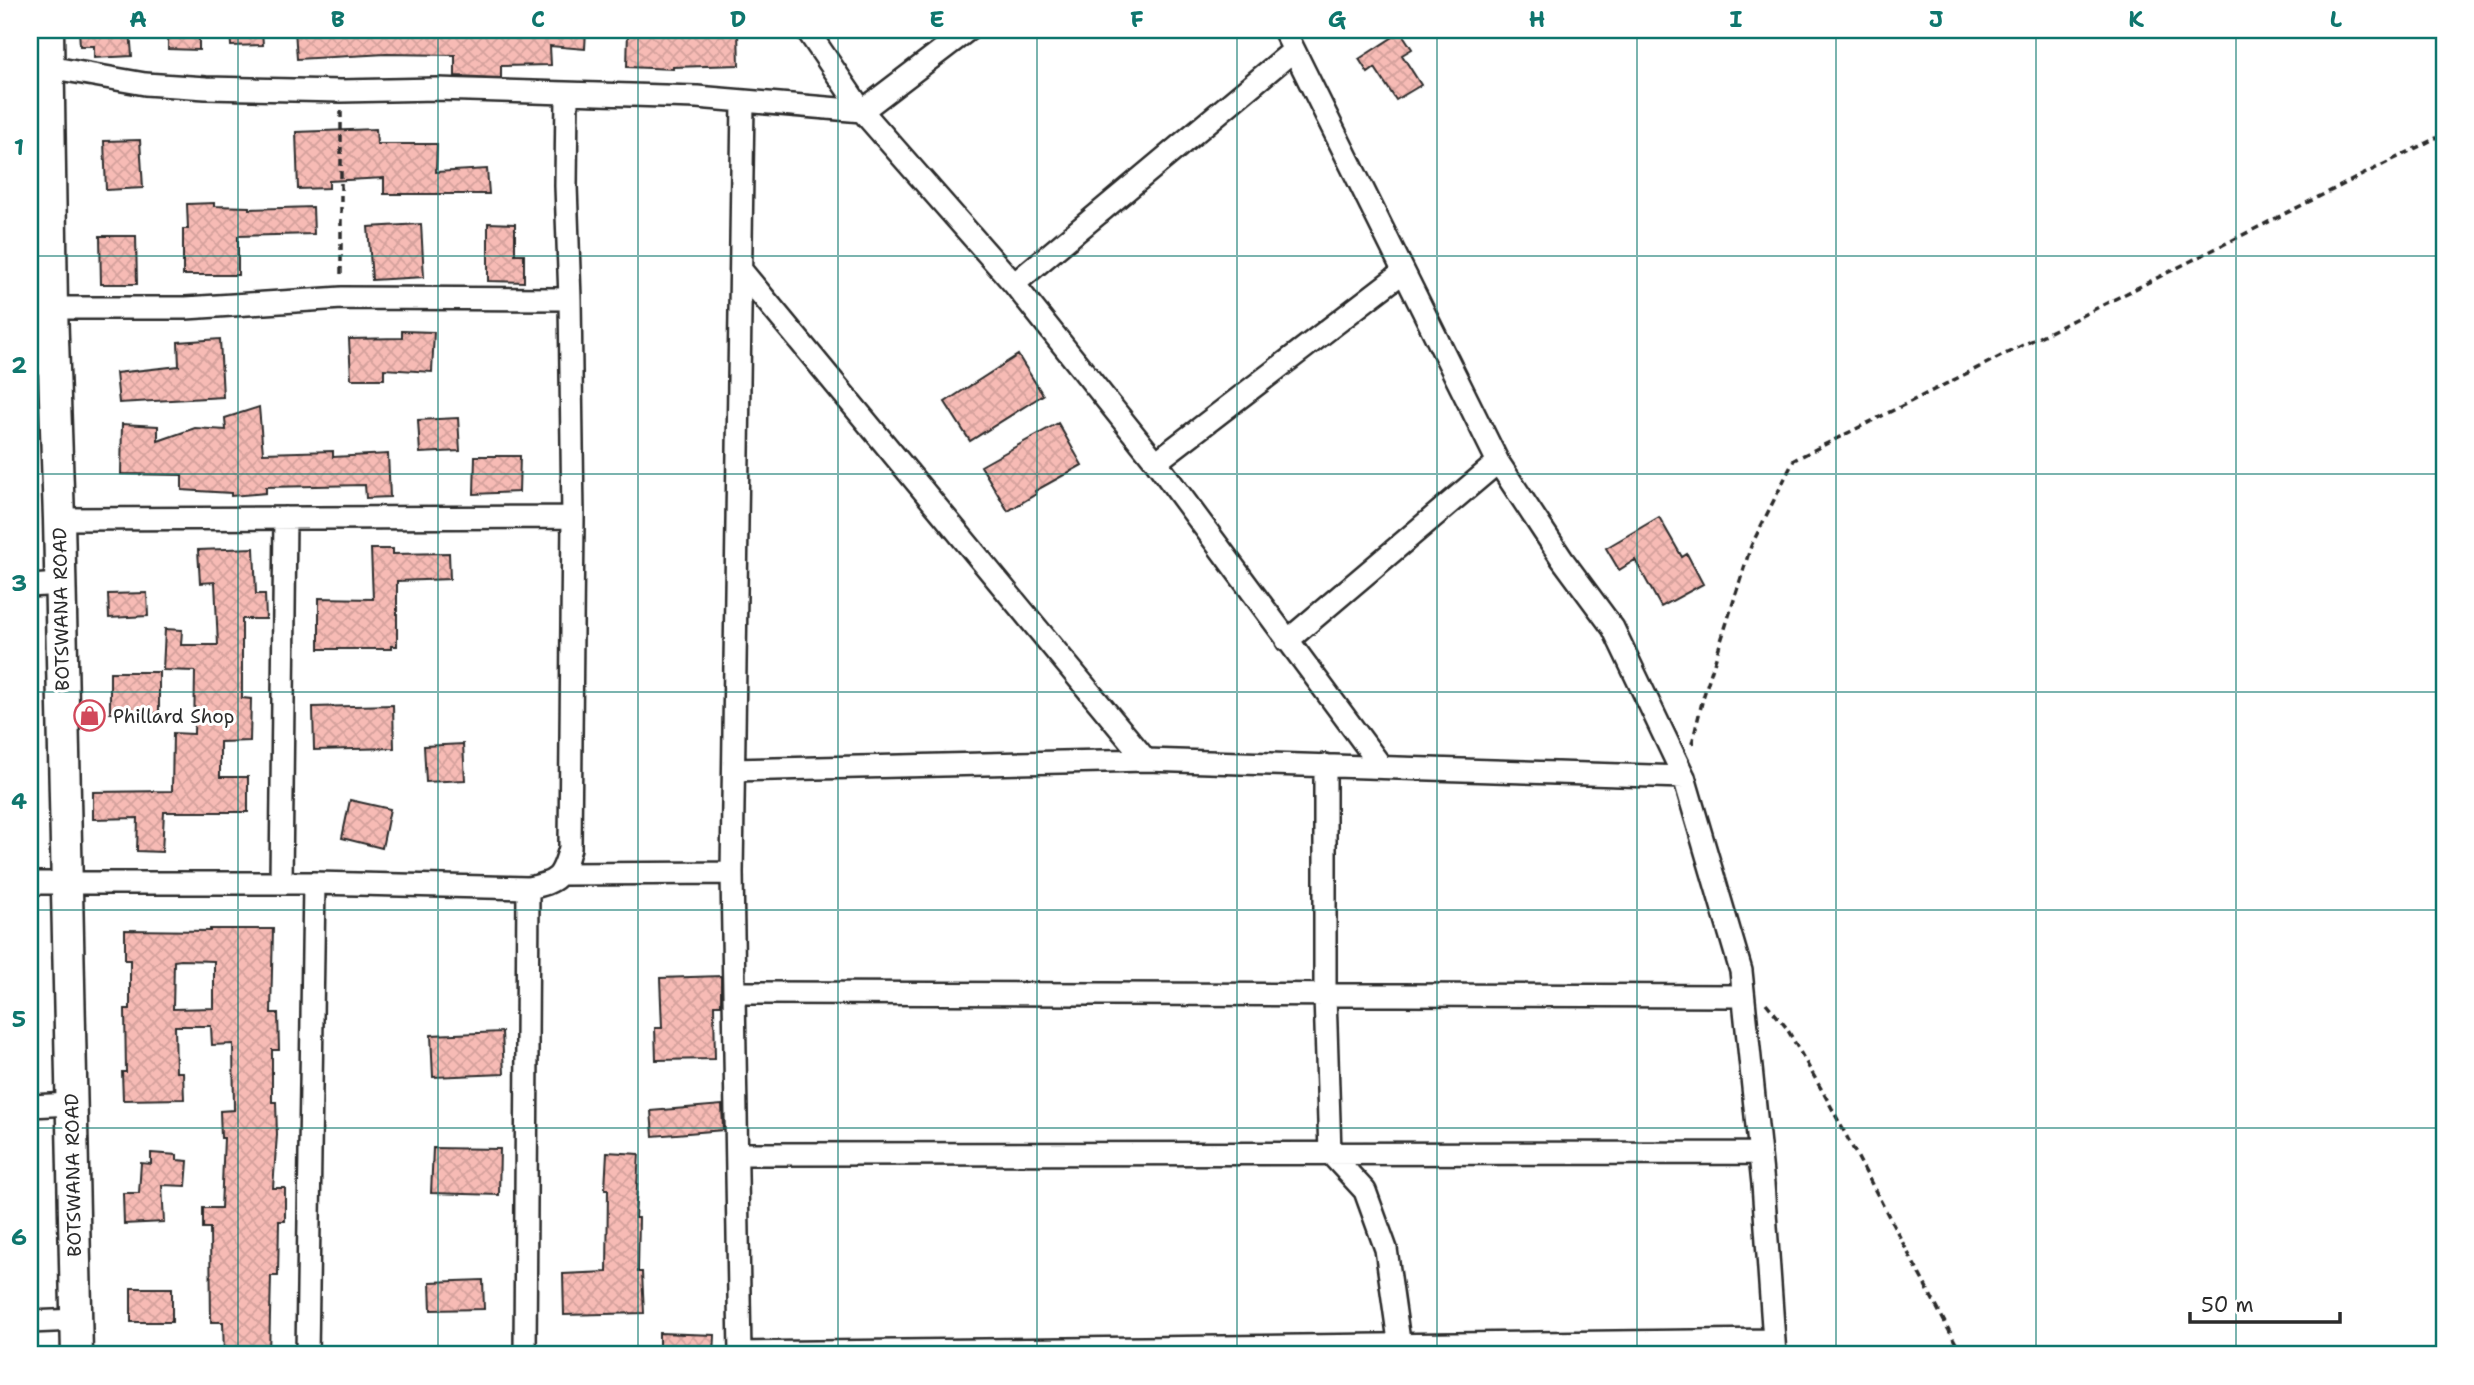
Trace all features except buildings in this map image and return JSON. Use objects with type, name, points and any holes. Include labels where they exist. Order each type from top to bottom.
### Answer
[{"type":"street","name":"BOTSWANA ROAD","points":[[48,30],[39,67],[41,308],[59,519],[77,1355]]},
{"type":"street","points":[[807,30],[862,111],[1014,284],[1156,463],[1381,766]]},
{"type":"street","points":[[39,67],[145,84],[341,91],[437,89],[697,97],[862,111],[968,30]]},
{"type":"street","points":[[743,101],[732,873],[740,1354],[1775,1348],[1760,1153],[1741,971],[1684,777],[1613,628],[1562,559],[1498,462],[1284,30]]},
{"type":"street","points":[[1014,284],[1294,50]]},
{"type":"street","points":[[563,874],[570,848],[573,517],[566,186],[567,94]]},
{"type":"street","points":[[741,270],[1146,760]]},
{"type":"street","points":[[1156,463],[1404,272]]},
{"type":"street","points":[[41,308],[186,308],[341,298],[570,299]]},
{"type":"street","points":[[1287,640],[1498,462]]},
{"type":"street","points":[[59,519],[573,517]]},
{"type":"street","points":[[281,882],[285,518]]},
{"type":"street","points":[[30,586],[60,584]]},
{"type":"street","points":[[734,770],[1146,760],[1684,777]]},
{"type":"street","points":[[1325,765],[1325,995],[1330,1153],[1365,1191],[1386,1249],[1401,1350]]},
{"type":"street","points":[[30,883],[281,882],[528,888],[548,884],[563,874],[732,873]]},
{"type":"street","points":[[307,1355],[314,883]]},
{"type":"street","points":[[525,1355],[528,888]]},
{"type":"street","points":[[734,993],[1743,996]]},
{"type":"street","points":[[30,1106],[72,1104]]},
{"type":"street","points":[[737,1154],[1760,1153]]},
{"type":"street","points":[[30,1322],[76,1320]]},
{"type":"path","points":[[341,91],[341,298]]},
{"type":"path","points":[[1684,777],[1703,698],[1751,546],[1794,460],[2444,134]]},
{"type":"path","points":[[1741,971],[1792,1038],[1962,1355]]},
{"type":"place","name":"Phillard Shop","points":[[90,716]]}]
